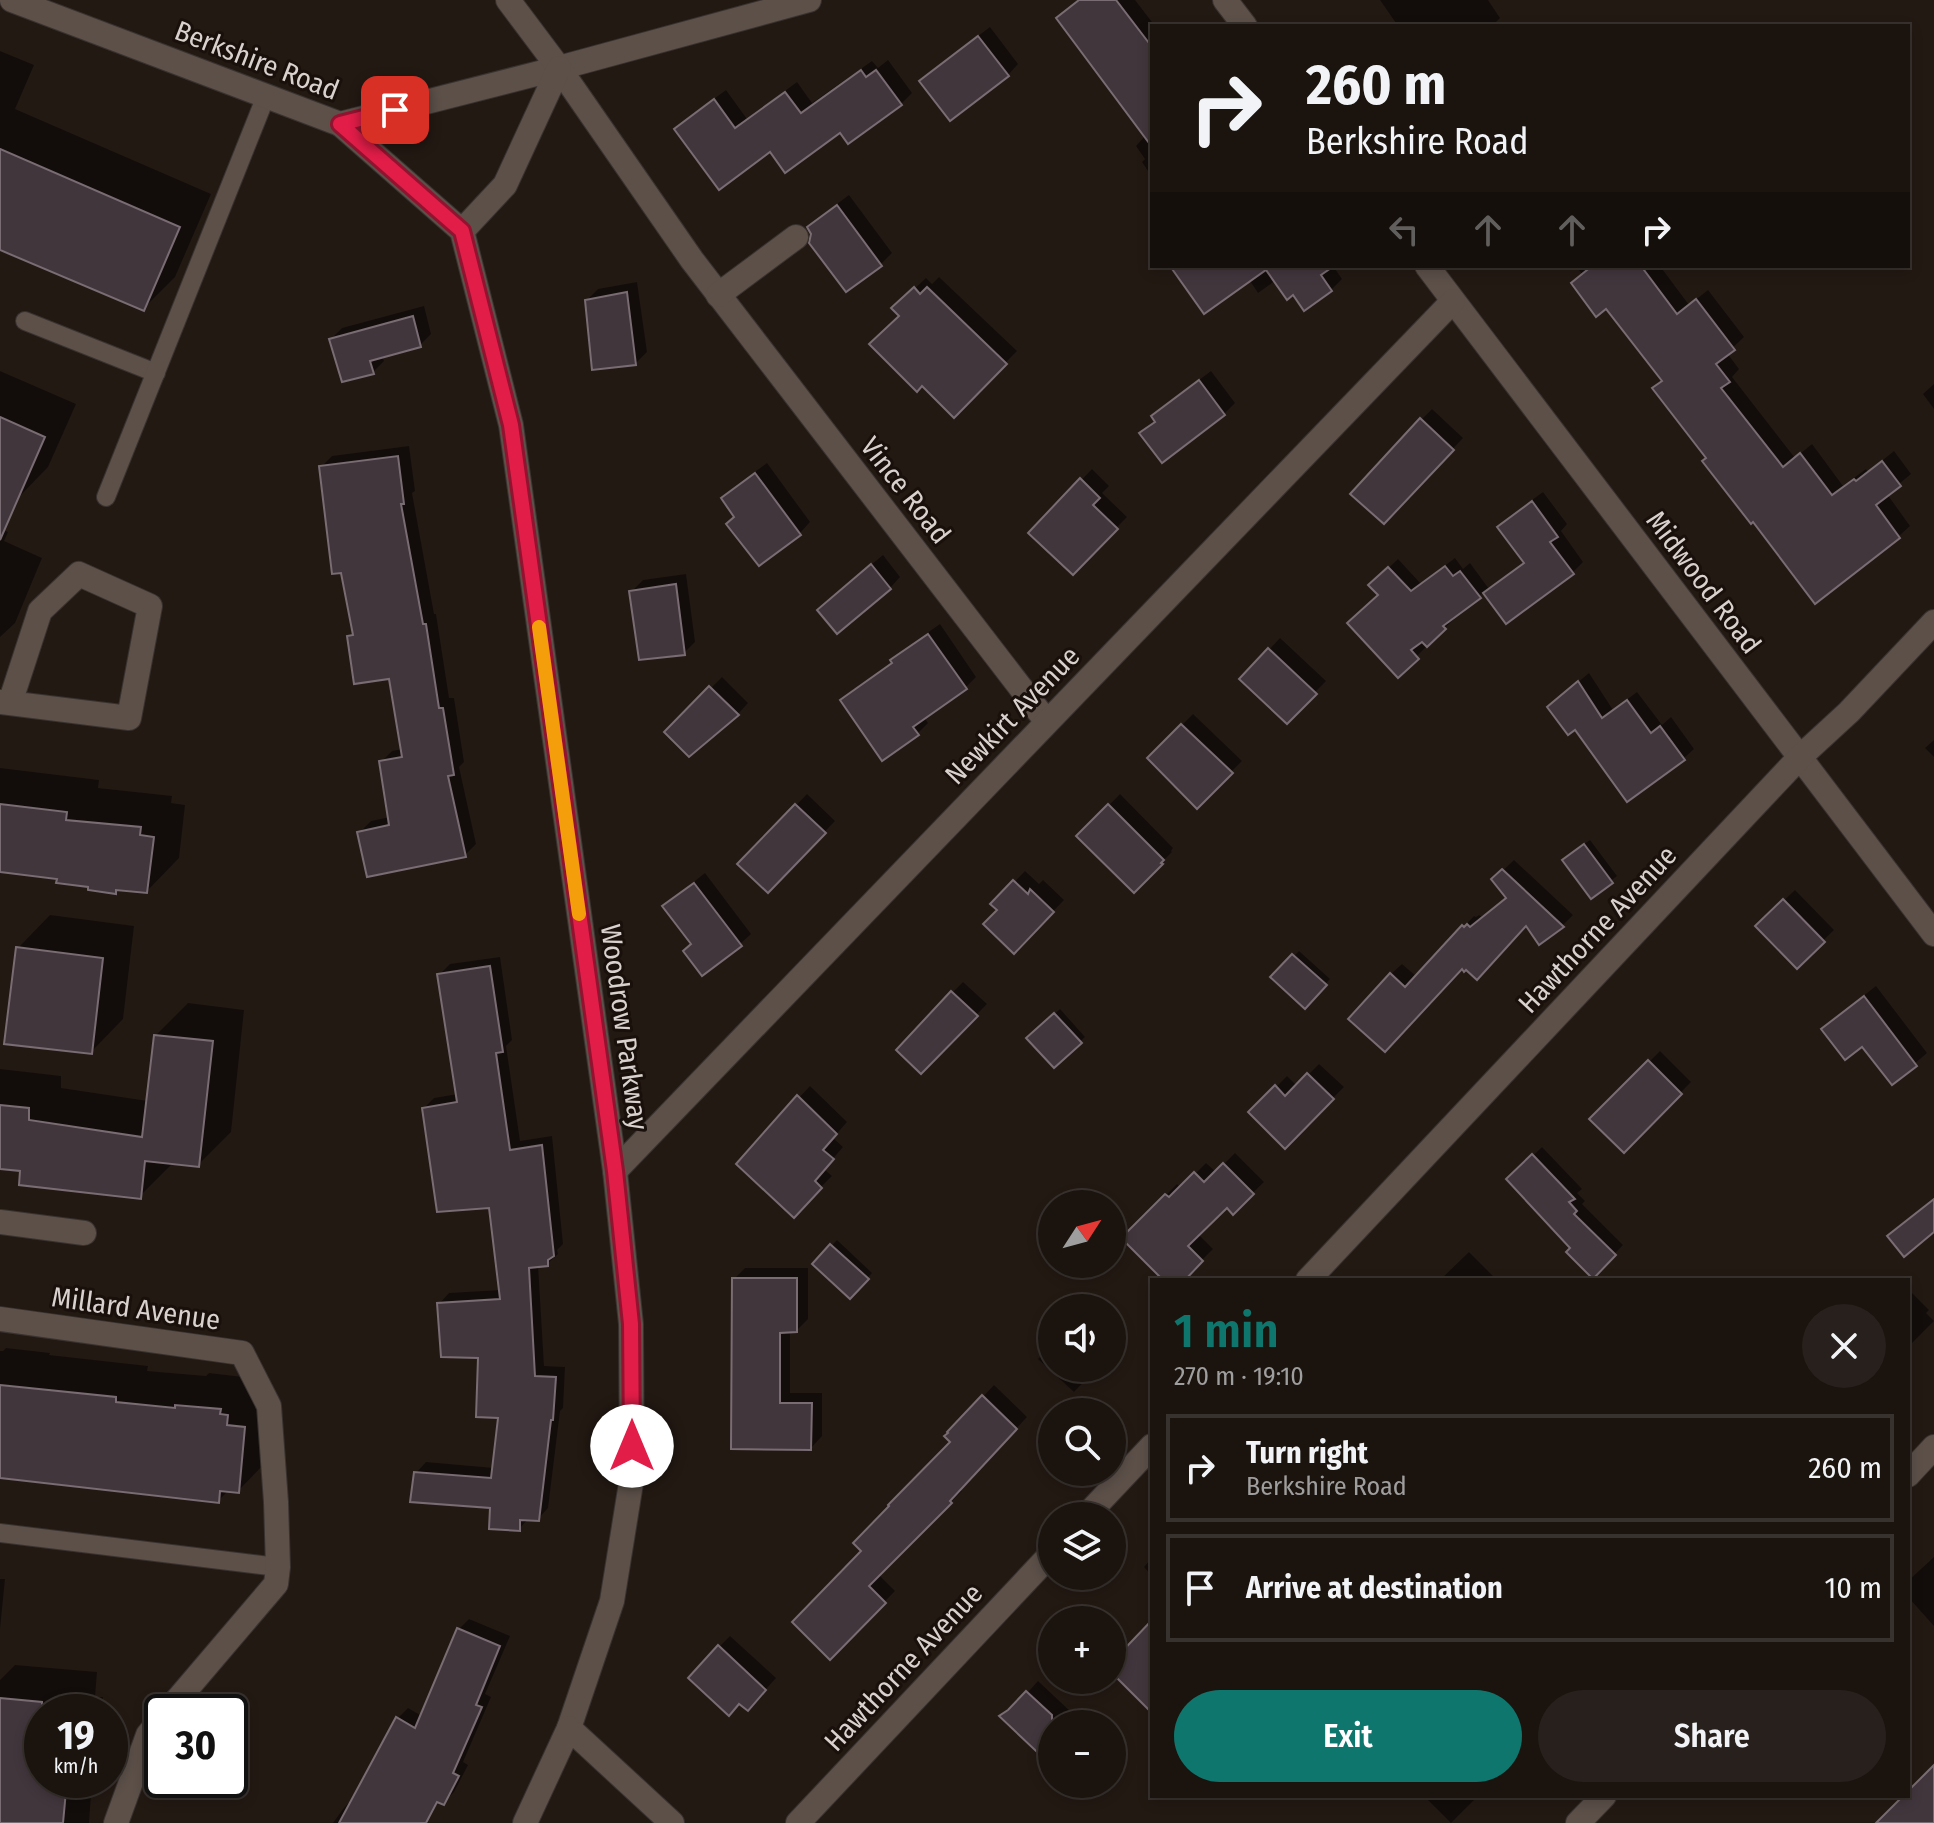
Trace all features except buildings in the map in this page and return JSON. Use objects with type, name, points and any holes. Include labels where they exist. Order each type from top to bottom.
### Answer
[{"type":"street","name":"Berkshire Road","points":[[12,0],[340,124],[809,0]]},
{"type":"street","name":"Vince Road","points":[[508,0],[718,295],[1047,722]]},
{"type":"street","points":[[1225,0],[1243,24]]},
{"type":"street","points":[[340,124],[462,231],[505,185],[559,68]]},
{"type":"street","name":"Woodrow Parkway","points":[[462,231],[511,425],[615,1171],[631,1324],[632,1477],[612,1601],[569,1728],[525,1823]]},
{"type":"street","points":[[718,295],[796,237]]},
{"type":"street","name":"Midwood Road","points":[[1428,268],[1934,934]]},
{"type":"street","name":"Newkirt Avenue","points":[[615,1171],[1453,301]]},
{"type":"street","points":[[79,574],[150,606],[129,718],[5,703],[40,611],[79,574]]},
{"type":"street","name":"Hawthorne Avenue","points":[[1310,1278],[1800,757],[1849,712],[1934,622]]},
{"type":"street","points":[[0,1222],[84,1233]]},
{"type":"street","name":"Millard Avenue","points":[[0,1319],[242,1353],[269,1406],[276,1502],[276,1584],[182,1694]]},
{"type":"street","points":[[1910,1473],[1934,1447]]},
{"type":"street","points":[[1099,1502],[1150,1448]]},
{"type":"street","name":"Hawthorne Avenue","points":[[798,1823],[1038,1568]]},
{"type":"street","points":[[569,1728],[672,1823]]},
{"type":"street","points":[[116,1823],[144,1746]]},
{"type":"street","points":[[1578,1823],[1602,1798]]},
{"type":"lane","points":[[106,497],[266,96]]},
{"type":"lane","points":[[25,321],[156,373]]},
{"type":"lane","points":[[0,1533],[278,1567]]},
{"type":"slow traffic","points":[[539,627],[579,914]]},
{"type":"route","points":[[395,110],[340,124],[462,231],[511,425],[615,1171],[631,1324],[632,1446]]}]
